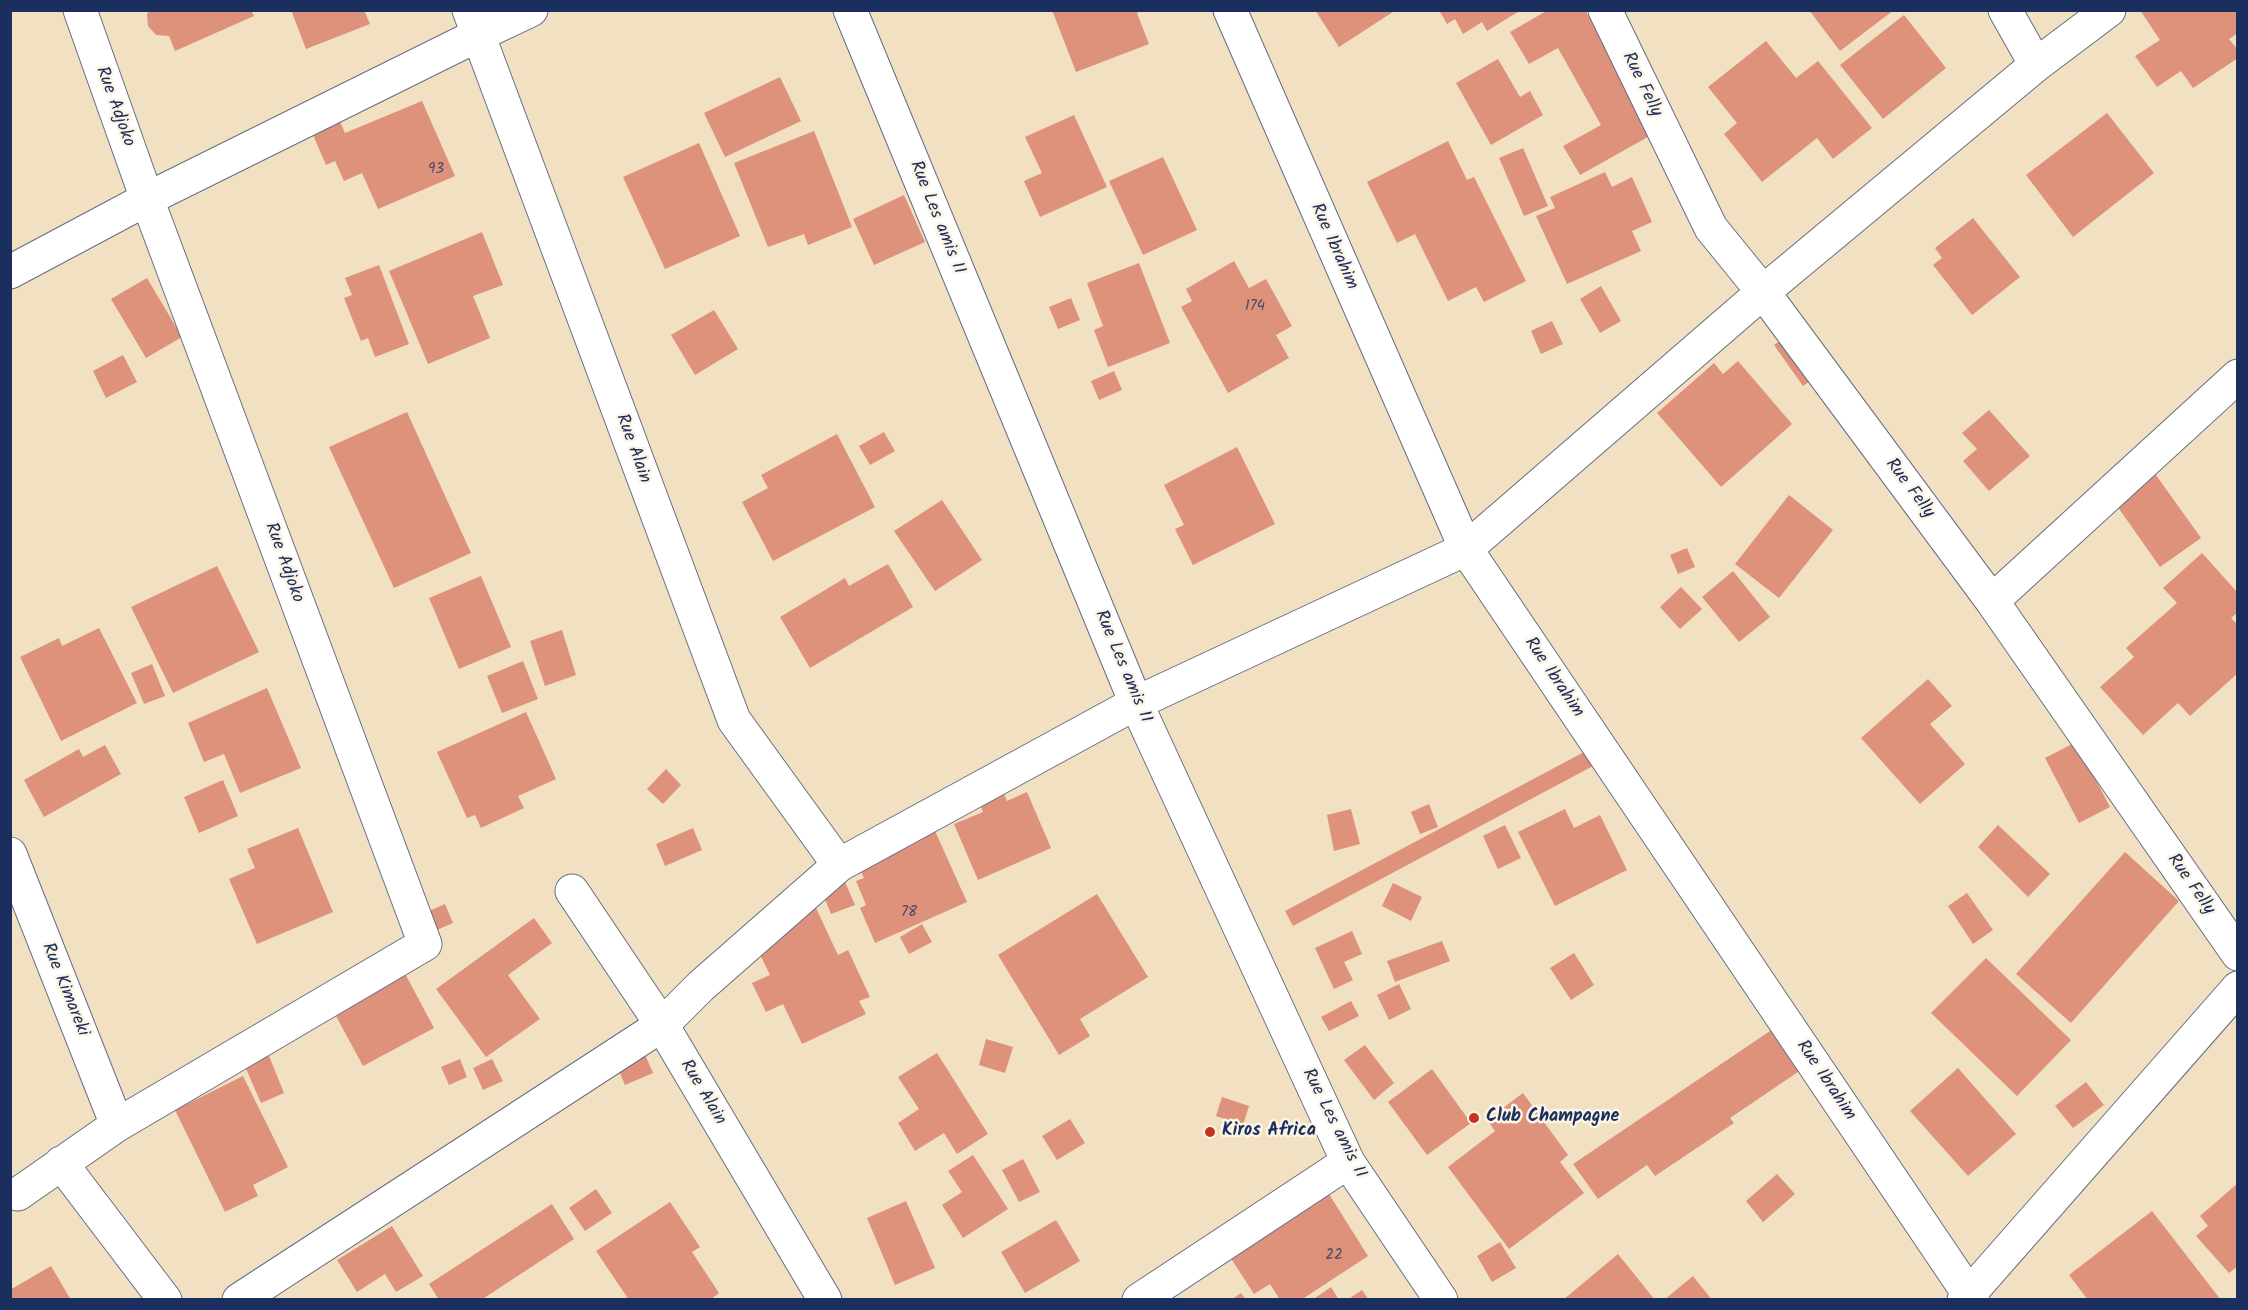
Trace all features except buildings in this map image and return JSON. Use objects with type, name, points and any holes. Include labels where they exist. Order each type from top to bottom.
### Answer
[{"type":"street","name":"Rue Adjoko","points":[[80,10],[147,199],[425,944],[117,1125]]},
{"type":"street","points":[[10,272],[473,23],[531,10]]},
{"type":"street","name":"Rue Les amis II","points":[[850,10],[1136,703],[1348,1162],[1442,1299]]},
{"type":"street","name":"Rue Ibrahim","points":[[1230,10],[1466,549],[1969,1298]]},
{"type":"street","name":"Rue Felly","points":[[1605,10],[1711,228],[1762,292],[1992,601],[2238,954]]},
{"type":"street","points":[[2005,10],[2036,65]]},
{"type":"street","points":[[239,1299],[662,1025],[701,986],[839,865],[1136,703],[1466,549],[1762,292],[2036,65],[2109,10]]},
{"type":"street","name":"Rue Alain","points":[[473,23],[734,720],[839,865]]},
{"type":"street","points":[[1992,601],[2238,376]]},
{"type":"street","name":"Rue Kimareki","points":[[10,854],[117,1125]]},
{"type":"street","name":"Rue Alain","points":[[572,891],[662,1025],[825,1299]]},
{"type":"street","points":[[1969,1298],[2238,988]]},
{"type":"street","points":[[18,1194],[117,1125]]},
{"type":"street","points":[[1139,1299],[1348,1162]]},
{"type":"street","points":[[61,1163],[165,1299]]},
{"type":"place","name":"Club Champagne","points":[[1474,1118]]},
{"type":"place","name":"Kiros Africa","points":[[1210,1132]]}]
